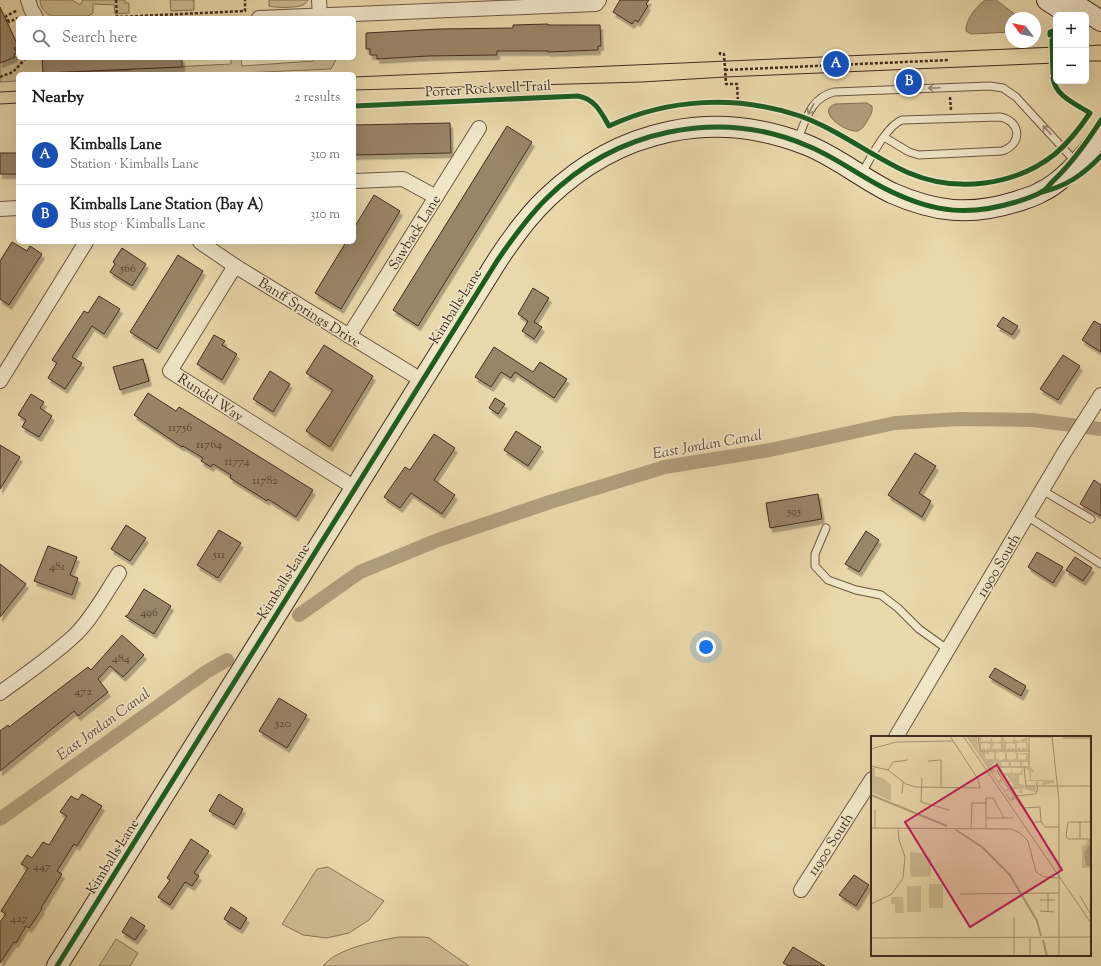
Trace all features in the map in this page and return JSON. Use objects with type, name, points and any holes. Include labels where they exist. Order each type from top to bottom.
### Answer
[{"type":"street","points":[[319,0],[320,16],[449,5],[596,4],[598,0]]},
{"type":"street","points":[[1047,0],[1065,12]]},
{"type":"street","points":[[1068,0],[1101,21]]},
{"type":"street","points":[[1089,27],[1101,35]]},
{"type":"street","name":"Kimballs Lane","points":[[1042,192],[1073,159],[1092,135],[1101,120]]},
{"type":"street","name":"Kimballs Lane","points":[[57,966],[497,261],[522,227],[547,198],[569,179],[595,161],[625,145],[658,134],[685,129],[718,127],[736,128],[769,133],[797,141],[824,153],[891,192],[908,199],[954,211],[967,211],[993,208],[1042,192],[1074,166],[1101,134]]},
{"type":"street","name":"Sawback Lane","points":[[349,336],[479,128]]},
{"type":"street","points":[[1042,192],[1052,190],[1071,182],[1087,170],[1101,156]]},
{"type":"street","points":[[356,181],[404,179],[436,197]]},
{"type":"street","points":[[0,209],[16,208]]},
{"type":"street","points":[[0,381],[85,244]]},
{"type":"street","name":"Banff Springs Drive","points":[[203,244],[235,266],[423,381]]},
{"type":"street","name":"Rundel Way","points":[[235,266],[170,371],[355,488]]},
{"type":"street","name":"11900 South","points":[[897,736],[1042,490],[1101,395]]},
{"type":"street","points":[[0,693],[61,647],[76,633],[91,615],[119,573]]},
{"type":"street","name":"11900 South","points":[[801,890],[871,781]]},
{"type":"lane","points":[[797,141],[812,107],[819,99],[829,93],[990,86],[1003,88],[1016,97],[1073,159]]},
{"type":"lane","points":[[861,174],[884,137],[893,124],[902,120],[1000,117],[1011,121],[1016,131],[1015,141],[1008,149],[1002,151],[919,155],[909,152],[884,137]]},
{"type":"lane","points":[[1042,490],[1091,520]]},
{"type":"lane","points":[[1027,516],[1101,564]]},
{"type":"lane","points":[[826,528],[815,554],[815,566],[828,580],[856,590],[881,595],[898,608],[919,629],[947,649]]},
{"type":"path","points":[[116,0],[117,16]]},
{"type":"path","points":[[138,16],[245,11],[245,0]]},
{"type":"path","points":[[16,19],[9,22],[6,16],[32,10],[47,16]]},
{"type":"path","points":[[720,52],[720,54],[724,54],[726,84],[737,84],[738,103]]},
{"type":"path","points":[[0,77],[13,72],[24,60]]},
{"type":"path","points":[[725,70],[949,60]]},
{"type":"path","points":[[730,102],[745,104]]},
{"type":"shaded area","points":[[40,0],[72,0],[80,5],[83,0],[125,0],[125,3],[129,3],[129,13],[115,14],[114,5],[93,4],[93,13],[88,16],[51,16],[43,10]]},
{"type":"shaded area","points":[[170,0],[194,0],[194,10],[171,11]]},
{"type":"shaded area","points":[[269,0],[308,0],[303,5],[296,7],[276,7],[269,6]]},
{"type":"shaded area","points":[[985,0],[996,0],[1012,12],[1005,12],[1005,32],[971,34],[966,31],[969,18]]},
{"type":"shaded area","points":[[16,53],[16,60],[42,60],[43,72],[16,72],[16,81],[0,82],[0,63],[15,57],[14,54]]},
{"type":"shaded area","points":[[131,60],[140,60],[171,67],[231,64],[231,60],[241,60],[242,66],[313,60],[336,60],[331,69],[263,72],[72,72],[131,70]]},
{"type":"shaded area","points":[[867,103],[872,106],[872,112],[864,126],[857,131],[852,131],[840,125],[831,117],[829,112],[830,108],[835,104]]},
{"type":"shaded area","points":[[328,867],[384,901],[369,920],[349,933],[327,938],[303,935],[282,924],[317,869]]},
{"type":"shaded area","points":[[399,937],[429,938],[469,966],[323,966],[338,954],[347,950],[369,943]]},
{"type":"shaded area","points":[[116,939],[138,953],[130,966],[99,966]]},
{"type":"building","points":[[620,0],[649,0],[646,4],[648,6],[638,22],[635,20],[632,24],[613,12]]},
{"type":"building","points":[[0,7],[16,42],[16,47],[14,48],[16,53],[14,54],[15,57],[0,63]]},
{"type":"building","points":[[513,25],[600,25],[601,46],[598,46],[598,50],[548,52],[497,51],[497,55],[428,56],[377,59],[377,55],[370,55],[370,49],[366,49],[366,33],[439,29],[513,28]]},
{"type":"building","points":[[42,60],[182,60],[182,67],[43,72]]},
{"type":"building","points":[[450,123],[451,153],[356,155],[356,125]]},
{"type":"building","points":[[507,126],[532,142],[418,326],[393,310]]},
{"type":"building","points":[[0,153],[16,153],[16,174],[0,174]]},
{"type":"building","points":[[374,195],[400,211],[341,309],[315,293],[345,244],[356,244],[356,225]]},
{"type":"building","points":[[12,242],[27,251],[30,246],[42,254],[9,305],[0,299],[0,261]]},
{"type":"building","points":[[122,248],[146,264],[132,286],[110,272],[115,264],[113,262]]},
{"type":"building","points":[[178,255],[203,271],[157,349],[130,332]]},
{"type":"building","points":[[533,288],[549,298],[534,322],[542,327],[534,339],[522,331],[528,321],[518,314]]},
{"type":"building","points":[[99,296],[120,309],[104,334],[92,326],[72,357],[82,363],[65,389],[48,378],[57,363],[52,360],[84,311],[88,313]]},
{"type":"building","points":[[1003,317],[1018,326],[1012,335],[997,326]]},
{"type":"building","points":[[1094,321],[1101,325],[1101,352],[1082,340]]},
{"type":"building","points":[[214,335],[225,341],[222,345],[237,354],[222,380],[197,364]]},
{"type":"building","points":[[324,345],[373,376],[330,447],[306,431],[333,390],[306,373]]},
{"type":"building","points":[[494,347],[533,372],[540,362],[567,379],[554,398],[515,372],[511,378],[501,372],[491,387],[475,377]]},
{"type":"building","points":[[1063,355],[1080,366],[1058,400],[1040,389]]},
{"type":"building","points":[[143,359],[149,381],[120,390],[113,367]]},
{"type":"building","points":[[270,371],[290,384],[273,412],[253,399]]},
{"type":"building","points":[[148,393],[176,411],[179,407],[313,490],[296,517],[268,499],[267,501],[230,478],[231,475],[213,464],[211,467],[201,461],[203,458],[183,446],[182,447],[134,415]]},
{"type":"building","points":[[31,394],[44,402],[40,408],[52,416],[39,437],[22,427],[26,420],[18,415]]},
{"type":"building","points":[[495,398],[505,404],[498,414],[489,408]]},
{"type":"building","points":[[516,431],[541,447],[528,466],[504,450]]},
{"type":"building","points":[[434,434],[455,448],[434,480],[455,495],[442,514],[411,493],[400,508],[384,497],[405,467],[410,470]]},
{"type":"building","points":[[0,445],[20,457],[0,489]]},
{"type":"building","points":[[915,453],[936,466],[919,493],[931,501],[922,517],[888,495]]},
{"type":"building","points":[[1094,480],[1101,485],[1101,516],[1080,504]]},
{"type":"building","points":[[818,494],[822,519],[770,528],[766,503]]},
{"type":"building","points":[[126,525],[146,538],[130,561],[111,549]]},
{"type":"building","points":[[219,530],[241,543],[218,578],[197,565]]},
{"type":"building","points":[[866,531],[879,540],[859,572],[845,564]]},
{"type":"building","points":[[48,546],[77,557],[70,575],[78,578],[72,595],[34,581]]},
{"type":"building","points":[[1037,552],[1063,567],[1053,583],[1028,567]]},
{"type":"building","points":[[1075,557],[1092,568],[1083,581],[1066,570]]},
{"type":"building","points":[[0,564],[26,584],[0,617]]},
{"type":"building","points":[[144,589],[171,606],[154,634],[125,616],[127,616]]},
{"type":"building","points":[[122,635],[144,655],[123,677],[110,666],[98,679],[108,692],[78,716],[74,711],[0,771],[0,731],[8,725],[9,727],[88,667],[91,670]]},
{"type":"building","points":[[995,668],[1026,686],[1021,696],[989,677]]},
{"type":"building","points":[[279,698],[307,715],[287,748],[259,731]]},
{"type":"building","points":[[82,794],[102,806],[77,846],[74,844],[57,871],[62,874],[41,908],[42,909],[29,928],[26,926],[16,943],[14,942],[0,963],[0,922],[6,914],[1,911],[28,868],[21,864],[27,855],[32,858],[43,842],[49,845],[67,816],[60,812],[71,796],[78,800]]},
{"type":"building","points":[[219,794],[243,809],[234,825],[209,811]]},
{"type":"building","points":[[191,839],[209,851],[194,873],[199,876],[192,886],[185,882],[170,905],[158,897],[170,880],[167,878]]},
{"type":"building","points":[[854,875],[869,885],[856,906],[839,895]]},
{"type":"building","points":[[231,907],[247,918],[240,929],[224,919]]},
{"type":"building","points":[[131,917],[145,926],[135,940],[122,932]]},
{"type":"building","points":[[793,947],[825,966],[789,966],[783,963]]},
{"type":"waterway","name":"East Jordan Canal","points":[[299,615],[360,572],[438,540],[550,502],[665,467],[770,450],[895,423],[959,419],[1033,420],[1101,429]]},
{"type":"waterway","name":"East Jordan Canal","points":[[0,819],[206,672],[227,660]]},
{"type":"tram line","points":[[1089,46],[1101,45]]},
{"type":"tram line","points":[[356,77],[1053,47]]},
{"type":"tram line","points":[[1089,61],[1101,61]]},
{"type":"tram line","points":[[356,90],[642,82],[1053,63]]},
{"type":"tram line","points":[[0,92],[16,91]]},
{"type":"tram line","points":[[0,104],[16,103]]},
{"type":"cycle path","name":"Porter Rockwell Trail","points":[[1053,31],[1050,32],[1050,35],[1053,35]]},
{"type":"cycle path","name":"Porter Rockwell Trail","points":[[356,106],[578,96],[593,103],[609,126],[655,110],[679,105],[703,103],[752,105],[776,109],[800,116],[828,128],[881,159],[909,173],[946,183],[985,183],[1004,179],[1039,165],[1065,145],[1090,113],[1067,99],[1058,90],[1053,78],[1055,78],[1055,74],[1053,74],[1053,40]]},
{"type":"cycle path","points":[[57,966],[497,261],[532,214],[546,199],[573,175],[603,156],[635,142],[669,132],[704,127],[739,128],[774,134],[808,146],[830,156],[881,187],[908,199],[938,208],[968,211],[1016,202],[1040,193],[1073,160],[1101,120]]},
{"type":"cycle path","points":[[1042,192],[1067,183],[1081,174],[1101,156]]},
{"type":"place","name":"Kimballs Lane","points":[[836,64]]},
{"type":"place","name":"Kimballs Lane Station (Bay A)","points":[[909,82]]}]
